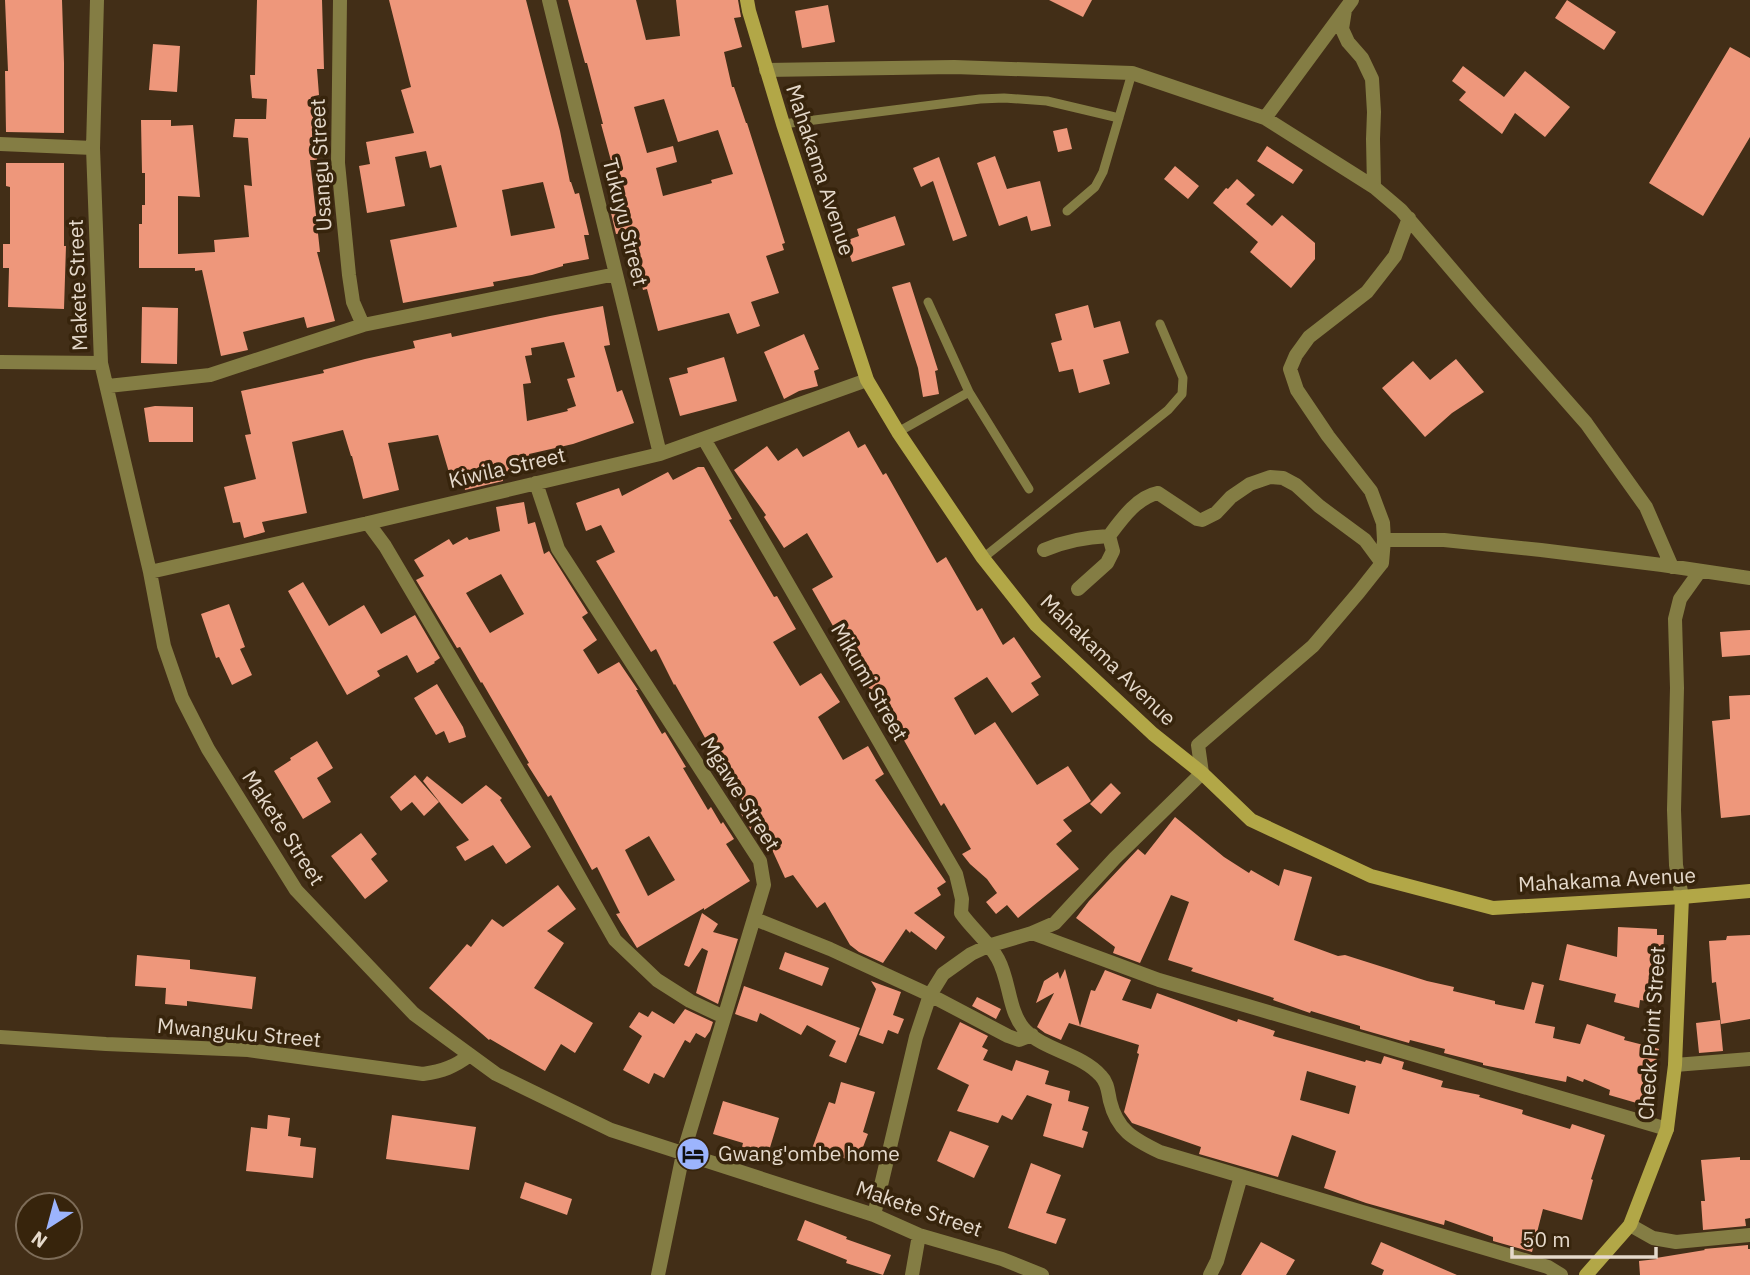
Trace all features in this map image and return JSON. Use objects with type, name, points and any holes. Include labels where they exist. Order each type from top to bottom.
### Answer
[{"type":"street","name":"Makete Street","points":[[97,0],[93,148],[101,363],[150,572],[164,646],[181,698],[208,749],[296,890],[414,1014],[496,1074],[611,1130],[874,1215],[919,1235],[1002,1259],[1042,1275]]},
{"type":"street","name":"Usangu Street","points":[[340,0],[338,163],[353,302],[363,325]]},
{"type":"street","name":"Tukuyu Street","points":[[549,0],[660,454]]},
{"type":"street","name":"Mahakama Avenue","points":[[747,0],[783,124],[867,380],[898,432],[983,558],[1036,625],[1153,734],[1202,773],[1251,820],[1371,876],[1493,908],[1750,891]]},
{"type":"street","points":[[1265,118],[1348,5]]},
{"type":"street","points":[[1348,5],[1342,29],[1348,42],[1362,58],[1372,79],[1374,187]]},
{"type":"street","points":[[766,70],[954,67],[1132,73],[1265,118],[1374,187],[1401,209],[1586,423],[1646,507],[1672,566]]},
{"type":"street","points":[[0,144],[93,148]]},
{"type":"street","points":[[874,1215],[916,1037],[930,995],[943,974],[971,954],[988,946],[1055,923],[1115,858],[1202,773],[1198,744],[1312,646],[1382,563],[1382,523],[1371,491],[1328,436],[1297,390],[1290,369],[1309,337],[1367,292],[1395,256],[1409,218]]},
{"type":"street","points":[[108,386],[210,375],[363,325],[616,274]]},
{"type":"street","points":[[0,362],[101,363]]},
{"type":"street","name":"Kiwila Street","points":[[150,572],[660,454],[867,380]]},
{"type":"street","name":"Mikumi Street","points":[[704,439],[956,874],[962,899],[961,913],[999,960],[1008,981],[1012,1007],[1025,1030],[1032,1035]]},
{"type":"street","points":[[1044,550],[1088,537],[1109,536],[1124,517],[1154,494],[1161,495],[1202,520],[1216,513],[1231,497],[1250,484],[1276,477],[1296,485],[1365,540],[1382,563]]},
{"type":"street","name":"Mgawe Street","points":[[536,483],[558,549],[760,861],[764,885],[683,1154],[658,1275]]},
{"type":"street","points":[[368,523],[385,546],[615,940],[657,981],[724,1017]]},
{"type":"street","points":[[1078,589],[1107,563],[1113,551],[1109,536]]},
{"type":"street","points":[[1384,540],[1444,540],[1542,550],[1750,578]]},
{"type":"street","points":[[1682,897],[1676,865],[1674,810],[1677,688],[1675,618],[1680,599],[1700,571]]},
{"type":"street","name":"Check Point Street","points":[[1586,1275],[1630,1225],[1667,1129],[1675,1065],[1682,897]]},
{"type":"street","points":[[755,919],[830,949],[930,995],[1008,1036],[1019,1040],[1032,1035],[1077,1058],[1106,1082],[1117,1122],[1130,1136],[1160,1152],[1548,1267],[1561,1275]]},
{"type":"street","points":[[1032,933],[1159,980],[1667,1129]]},
{"type":"street","name":"Mwanguku Street","points":[[0,1037],[248,1050],[423,1074],[443,1071],[470,1055]]},
{"type":"street","points":[[1675,1065],[1750,1059]]},
{"type":"street","points":[[1210,1275],[1217,1261],[1241,1176]]},
{"type":"street","points":[[1630,1225],[1653,1238],[1676,1242],[1750,1235]]},
{"type":"street","points":[[912,1275],[919,1235]]},
{"type":"lane","points":[[1067,211],[1095,187],[1132,73]]},
{"type":"lane","points":[[783,124],[992,98],[1047,101],[1119,118]]},
{"type":"lane","points":[[928,302],[969,392],[1030,489]]},
{"type":"lane","points":[[983,558],[1168,410],[1182,394],[1183,378],[1160,324]]},
{"type":"lane","points":[[898,432],[969,392]]},
{"type":"building","points":[[5,0],[62,0],[64,133],[6,132],[5,71],[8,71]]},
{"type":"building","points":[[257,0],[322,0],[324,69],[317,69],[319,95],[314,96],[315,124],[319,125],[317,160],[310,160],[320,252],[317,252],[335,321],[307,328],[304,317],[243,332],[248,350],[221,356],[202,270],[139,268],[139,224],[142,224],[142,205],[145,205],[141,120],[171,120],[171,126],[193,125],[200,197],[178,196],[178,254],[215,252],[214,240],[249,237],[244,185],[252,186],[248,138],[233,137],[235,119],[266,119],[267,99],[252,98],[250,75],[255,75]]},
{"type":"building","points":[[389,0],[526,0],[560,131],[570,182],[575,194],[579,193],[589,235],[584,235],[589,259],[563,264],[532,275],[493,282],[494,286],[403,303],[390,240],[457,227],[441,165],[430,168],[426,151],[395,157],[405,206],[367,213],[359,166],[370,164],[366,142],[414,133],[401,90],[411,87]],"holes":[[[543,182],[555,228],[511,236],[502,190]]]},
{"type":"building","points":[[568,0],[636,0],[646,40],[680,36],[676,0],[738,0],[741,17],[734,18],[742,47],[724,52],[732,87],[747,123],[785,243],[782,244],[784,250],[766,256],[779,293],[751,302],[760,326],[737,334],[729,313],[658,331],[647,289],[643,290],[630,233],[616,234],[611,213],[625,212]],"holes":[[[664,99],[678,142],[718,130],[733,174],[711,180],[712,183],[663,196],[656,168],[677,162],[673,146],[647,153],[634,107]]]},
{"type":"building","points":[[1049,0],[1092,0],[1083,17]]},
{"type":"building","points":[[1567,0],[1616,32],[1604,50],[1555,18]]},
{"type":"building","points":[[828,5],[835,42],[802,48],[795,11]]},
{"type":"building","points":[[153,44],[180,46],[177,92],[149,90]]},
{"type":"building","points":[[1730,47],[1750,58],[1750,137],[1703,216],[1649,183]]},
{"type":"building","points":[[1463,66],[1504,97],[1525,71],[1570,107],[1545,137],[1515,113],[1502,134],[1459,100],[1466,92],[1452,81]]},
{"type":"building","points":[[1067,128],[1072,149],[1058,152],[1053,131]]},
{"type":"building","points":[[1267,146],[1303,170],[1293,184],[1257,161]]},
{"type":"building","points":[[995,156],[1007,189],[1040,181],[1051,226],[1031,231],[1027,216],[999,226],[977,163]]},
{"type":"building","points":[[939,157],[967,236],[953,241],[933,181],[921,187],[913,168]]},
{"type":"building","points":[[6,163],[64,163],[64,309],[8,307],[9,268],[3,268],[3,244],[10,244],[10,187],[6,186]]},
{"type":"building","points":[[1175,166],[1199,186],[1188,199],[1164,179]]},
{"type":"building","points":[[1237,179],[1255,195],[1246,204],[1272,226],[1282,215],[1315,243],[1315,259],[1291,288],[1250,252],[1258,242],[1213,203]]},
{"type":"building","points":[[895,216],[905,245],[852,262],[845,241],[859,236],[857,229]]},
{"type":"building","points":[[910,282],[938,370],[935,371],[939,394],[923,397],[918,368],[892,287]]},
{"type":"building","points":[[1088,305],[1094,328],[1120,321],[1129,353],[1103,360],[1110,384],[1079,393],[1073,369],[1059,372],[1051,343],[1062,340],[1055,314]]},
{"type":"building","points":[[603,306],[610,345],[604,346],[617,392],[622,390],[634,423],[573,444],[529,454],[531,468],[502,472],[503,481],[465,490],[461,472],[450,476],[438,435],[388,443],[399,490],[363,499],[343,430],[292,442],[307,513],[262,522],[265,532],[244,538],[240,522],[233,523],[224,487],[256,479],[245,435],[251,434],[241,391],[324,373],[323,370],[415,348],[413,341],[451,333],[452,337]],"holes":[[[564,342],[575,377],[567,379],[576,406],[567,409],[568,411],[527,421],[523,384],[531,383],[525,356],[532,355],[531,348]]]},
{"type":"building","points":[[142,307],[178,308],[177,364],[141,363]]},
{"type":"building","points":[[804,334],[819,369],[814,371],[818,386],[799,391],[784,399],[764,352]]},
{"type":"building","points":[[724,357],[737,401],[680,416],[669,378],[688,373],[687,368]]},
{"type":"building","points":[[1456,359],[1484,392],[1452,413],[1425,437],[1382,388],[1413,361],[1430,380]]},
{"type":"building","points":[[193,407],[193,442],[149,442],[144,408]]},
{"type":"building","points":[[849,431],[858,448],[865,444],[883,475],[886,473],[937,563],[946,557],[977,611],[982,608],[1003,645],[1014,637],[1041,677],[1031,683],[1039,695],[1012,713],[987,677],[954,698],[975,735],[995,722],[1037,785],[1068,766],[1091,801],[1063,820],[1072,831],[1056,844],[1079,869],[1018,918],[1007,905],[996,914],[986,902],[997,893],[962,854],[971,849],[944,803],[941,806],[901,735],[899,736],[831,627],[833,626],[812,589],[833,577],[807,533],[784,548],[764,517],[766,515],[734,470],[767,446],[778,461],[797,448],[803,457]]},
{"type":"building","points":[[698,467],[704,467],[732,519],[729,520],[796,629],[773,642],[800,686],[821,673],[840,702],[818,717],[843,760],[868,746],[884,774],[875,780],[946,882],[937,888],[941,895],[914,913],[945,937],[936,950],[906,929],[883,963],[859,952],[850,945],[825,902],[817,908],[793,875],[785,878],[769,843],[765,846],[740,812],[747,808],[674,685],[656,649],[651,652],[596,561],[615,552],[601,525],[586,531],[576,503],[619,488],[622,496],[668,472],[673,480]]},
{"type":"building","points":[[524,502],[528,524],[535,522],[544,554],[549,551],[588,613],[582,617],[597,640],[583,650],[598,674],[619,662],[662,734],[665,732],[708,810],[711,807],[734,839],[726,844],[750,881],[637,948],[616,914],[620,913],[597,867],[592,870],[551,795],[548,797],[527,764],[529,763],[482,682],[460,647],[457,648],[416,580],[424,576],[414,560],[449,539],[453,545],[467,537],[469,540],[500,531],[496,507]],"holes":[[[501,574],[524,614],[490,633],[466,593]],[[649,836],[675,880],[648,896],[625,850]]]},
{"type":"building","points":[[303,582],[329,626],[364,605],[381,634],[415,615],[440,658],[417,673],[407,655],[377,671],[380,676],[347,695],[288,591]]},
{"type":"building","points":[[229,604],[245,647],[240,649],[252,675],[232,685],[219,657],[216,658],[201,614]]},
{"type":"building","points":[[1750,630],[1750,655],[1722,657],[1720,632]]},
{"type":"building","points":[[437,684],[463,727],[466,737],[449,743],[444,731],[436,735],[414,698]]},
{"type":"building","points":[[1750,695],[1750,815],[1721,818],[1712,721],[1730,719],[1729,696]]},
{"type":"building","points":[[317,741],[333,768],[317,778],[331,802],[303,819],[274,771]]},
{"type":"building","points":[[415,775],[439,802],[424,816],[412,802],[401,811],[390,797]]},
{"type":"building","points":[[427,776],[462,804],[486,785],[502,798],[500,800],[531,847],[506,864],[493,845],[465,861],[456,847],[469,840],[423,781]]},
{"type":"building","points":[[1111,783],[1121,793],[1101,814],[1090,804]]},
{"type":"building","points":[[1175,817],[1224,857],[1249,873],[1251,870],[1279,886],[1284,869],[1312,877],[1294,940],[1338,956],[1345,955],[1454,987],[1453,991],[1495,1001],[1495,1004],[1524,1010],[1532,982],[1544,985],[1535,1023],[1555,1027],[1553,1038],[1580,1044],[1587,1024],[1625,1037],[1624,1040],[1659,1049],[1647,1106],[1609,1095],[1610,1090],[1584,1079],[1583,1082],[1567,1076],[1566,1082],[1483,1065],[1444,1053],[1445,1049],[1410,1040],[1409,1043],[1360,1029],[1360,1026],[1311,1011],[1310,1013],[1273,1000],[1274,998],[1191,971],[1193,968],[1168,960],[1189,902],[1171,895],[1140,963],[1113,953],[1115,947],[1076,918],[1138,849],[1145,855]]},
{"type":"building","points":[[361,833],[377,854],[371,859],[388,881],[365,899],[331,856]]},
{"type":"building","points":[[558,885],[576,909],[547,931],[564,943],[534,988],[593,1023],[575,1053],[561,1044],[545,1071],[489,1040],[429,988],[467,944],[471,947],[492,919],[503,927]]},
{"type":"building","points":[[702,913],[718,924],[713,932],[738,939],[718,1004],[696,993],[708,951],[702,948],[689,967],[684,965]]},
{"type":"building","points":[[1618,927],[1657,929],[1657,935],[1664,935],[1663,957],[1657,957],[1646,1001],[1640,1000],[1639,1008],[1614,1002],[1616,994],[1559,980],[1567,944],[1617,957]]},
{"type":"building","points":[[1750,935],[1750,1019],[1721,1024],[1716,982],[1712,983],[1709,941],[1726,940],[1727,936]]},
{"type":"building","points":[[785,952],[829,968],[822,986],[779,969]]},
{"type":"building","points":[[137,955],[190,960],[190,969],[256,977],[252,1009],[187,1001],[187,1006],[165,1004],[166,988],[135,986]]},
{"type":"building","points":[[1065,969],[1080,1026],[1091,990],[1095,991],[1105,970],[1131,980],[1122,1000],[1151,1009],[1157,993],[1237,1022],[1238,1019],[1275,1031],[1273,1036],[1365,1062],[1366,1060],[1381,1064],[1384,1056],[1404,1062],[1402,1069],[1443,1081],[1441,1087],[1480,1095],[1479,1097],[1523,1110],[1522,1114],[1570,1129],[1572,1124],[1605,1135],[1582,1220],[1543,1209],[1532,1252],[1493,1241],[1493,1237],[1445,1220],[1444,1225],[1324,1188],[1336,1151],[1292,1135],[1278,1177],[1199,1154],[1201,1147],[1132,1123],[1124,1112],[1139,1045],[1069,1023],[1061,1040],[1037,1027],[1054,993],[1036,1003],[1044,981],[1058,972],[1060,979]],"holes":[[[1307,1071],[1356,1086],[1349,1114],[1300,1100]]]},
{"type":"building","points":[[871,981],[901,992],[893,1015],[904,1019],[898,1034],[888,1030],[883,1044],[859,1035],[876,989]]},
{"type":"building","points":[[744,986],[860,1028],[846,1063],[829,1056],[836,1041],[807,1025],[801,1035],[760,1013],[757,1022],[735,1014]]},
{"type":"building","points":[[977,997],[1001,1009],[996,1019],[972,1006]]},
{"type":"building","points":[[685,1009],[713,1022],[705,1038],[696,1033],[690,1043],[685,1040],[664,1078],[654,1073],[649,1084],[623,1070],[642,1036],[629,1027],[639,1012],[648,1017],[652,1011],[674,1024]]},
{"type":"building","points":[[1720,1020],[1723,1051],[1699,1053],[1696,1023]]},
{"type":"building","points":[[960,1022],[988,1036],[982,1047],[988,1050],[983,1060],[1012,1071],[1016,1060],[1049,1071],[1045,1084],[1070,1091],[1068,1101],[1089,1107],[1082,1130],[1088,1132],[1083,1148],[1043,1136],[1052,1104],[1027,1095],[1012,1120],[1002,1115],[998,1123],[957,1111],[969,1085],[937,1069]]},
{"type":"building","points":[[841,1082],[875,1092],[863,1132],[868,1134],[857,1163],[830,1153],[826,1163],[809,1157],[829,1102],[835,1104]]},
{"type":"building","points":[[723,1101],[779,1118],[768,1154],[742,1147],[743,1143],[713,1134]]},
{"type":"building","points":[[268,1115],[290,1118],[288,1136],[301,1138],[300,1146],[316,1148],[313,1178],[246,1171],[251,1127],[267,1129]]},
{"type":"building","points":[[392,1115],[476,1127],[469,1170],[386,1159]]},
{"type":"building","points":[[950,1131],[989,1146],[974,1178],[937,1161]]},
{"type":"building","points":[[1740,1157],[1740,1160],[1750,1160],[1750,1218],[1745,1219],[1746,1226],[1703,1230],[1701,1201],[1705,1201],[1701,1160]]},
{"type":"building","points":[[1031,1163],[1061,1175],[1046,1213],[1066,1219],[1056,1244],[1008,1228]]},
{"type":"building","points":[[525,1182],[572,1199],[567,1215],[520,1198]]},
{"type":"building","points":[[805,1220],[847,1237],[846,1239],[891,1255],[883,1275],[846,1263],[847,1260],[797,1240]]},
{"type":"building","points":[[1261,1242],[1295,1260],[1286,1275],[1241,1275]]},
{"type":"building","points":[[1381,1242],[1457,1275],[1382,1275],[1384,1270],[1371,1264]]},
{"type":"building","points":[[1748,1245],[1750,1275],[1640,1275],[1639,1261],[1704,1249]]},
{"type":"place","name":"Gwang'ombe home","points":[[693,1154]]}]
